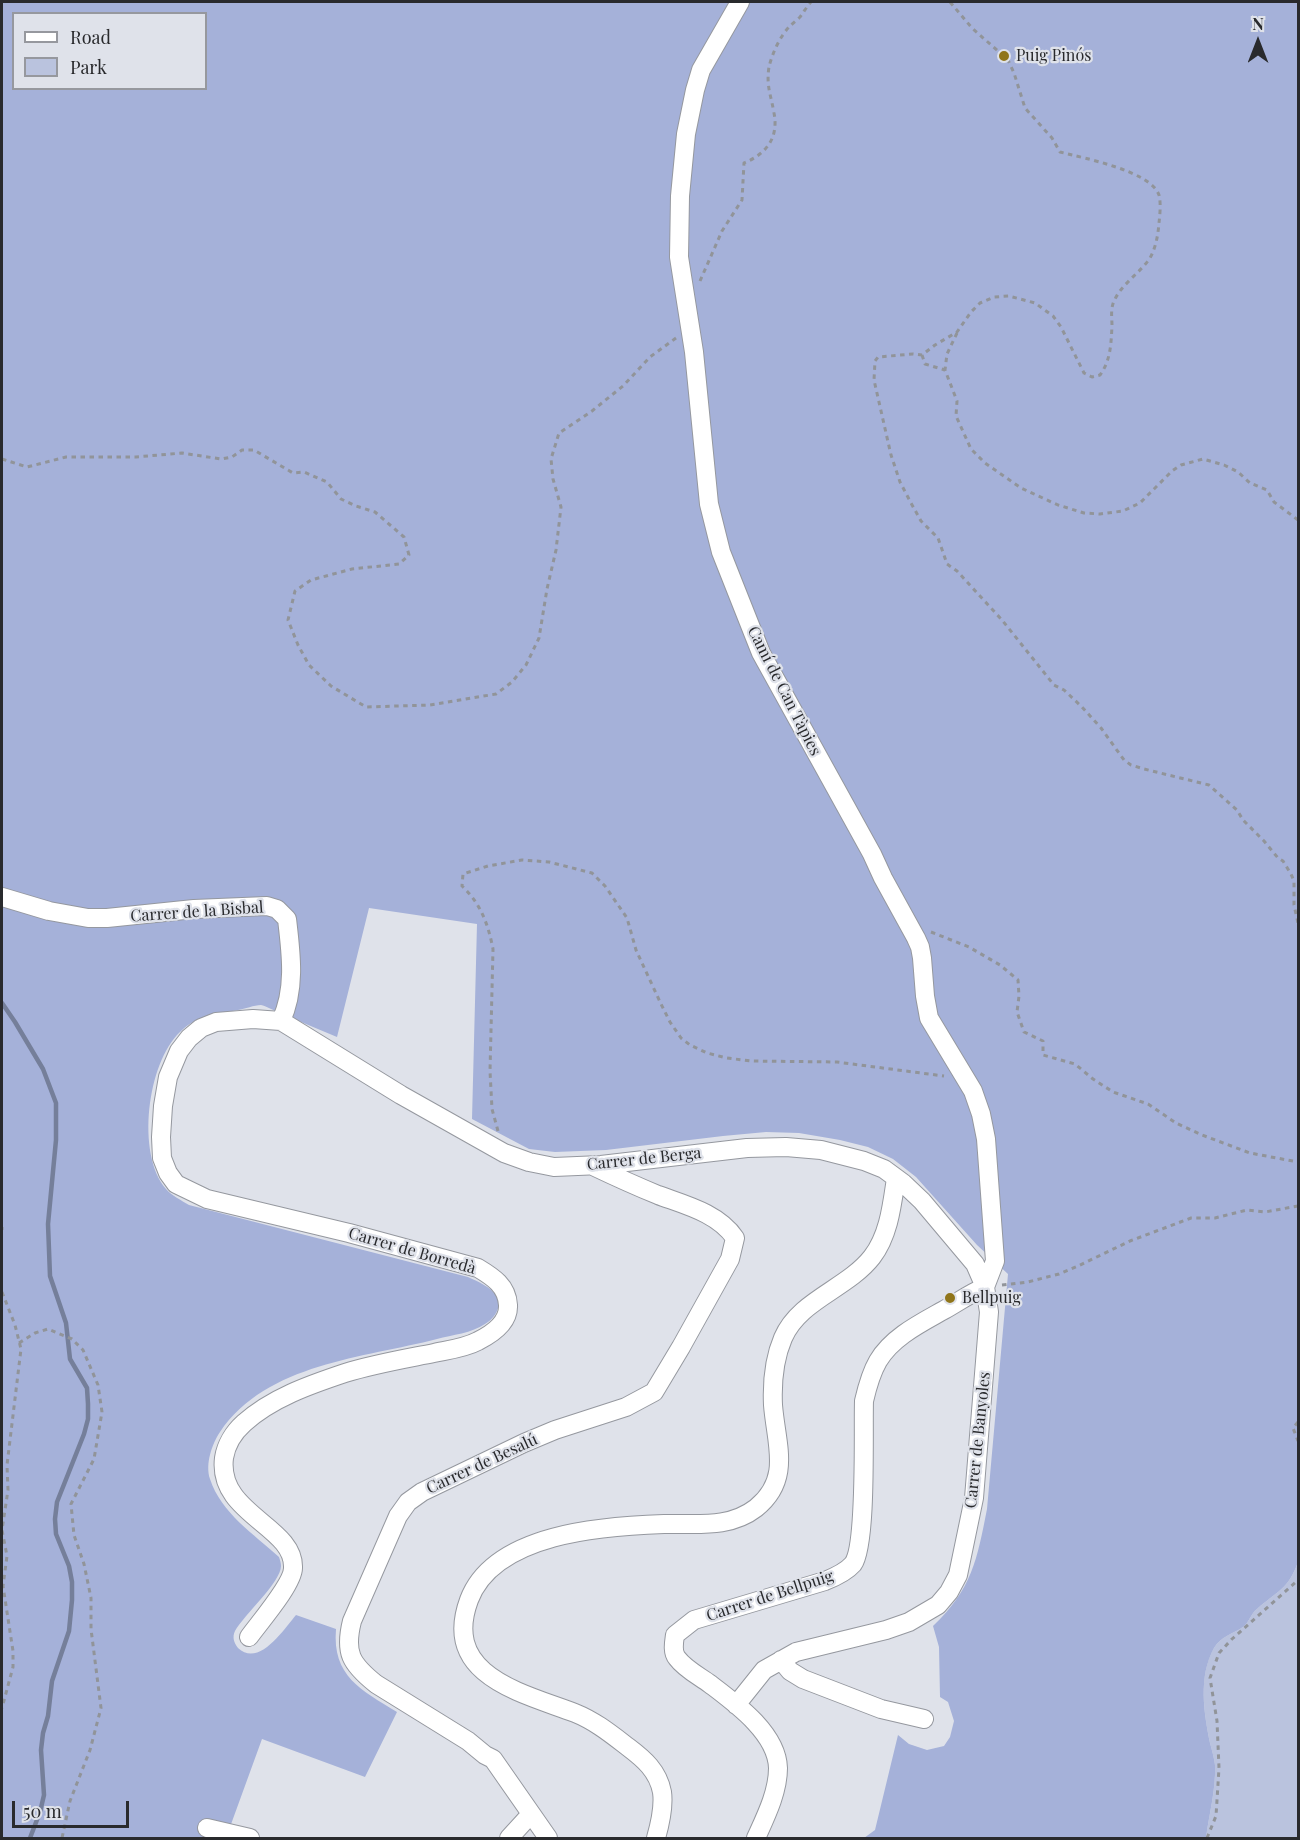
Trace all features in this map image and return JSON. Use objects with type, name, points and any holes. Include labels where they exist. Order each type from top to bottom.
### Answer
[{"type":"street","name":"Camí de Can Tàpies","points":[[740,2],[701,70],[688,122],[680,196],[678,240],[681,277],[692,329],[709,504],[721,552],[761,653],[911,928],[920,947],[929,1018],[973,1091],[986,1139],[995,1261],[985,1287]]},
{"type":"street","name":"Carrer de la Bisbal","points":[[2,897],[49,911],[98,918],[252,906],[277,909],[287,919],[292,968],[288,1006],[281,1021]]},
{"type":"street","name":"Carrer de Borredà","points":[[249,1637],[289,1582],[294,1570],[292,1557],[288,1550],[275,1534],[232,1495],[225,1479],[223,1464],[225,1453],[241,1425],[262,1408],[312,1384],[347,1372],[476,1342],[492,1333],[504,1322],[508,1311],[508,1300],[502,1287],[494,1278],[478,1268],[207,1198],[176,1184],[168,1173],[162,1158],[161,1137],[168,1077],[179,1051],[189,1038],[216,1022],[253,1018],[281,1021]]},
{"type":"street","name":"Carrer de Berga","points":[[281,1021],[401,1095],[504,1153],[528,1162],[554,1167],[591,1165],[714,1151],[786,1147],[844,1155],[884,1168],[922,1201],[975,1264],[985,1287]]},
{"type":"street","name":"Carrer de Besalú","points":[[548,1839],[493,1759],[376,1684],[353,1661],[348,1638],[352,1621],[398,1516],[408,1502],[422,1492],[524,1443],[555,1430],[626,1407],[654,1392],[730,1259],[735,1238],[718,1222],[686,1205],[591,1165]]},
{"type":"street","points":[[656,1839],[662,1794],[659,1780],[651,1765],[594,1722],[507,1688],[476,1663],[467,1651],[465,1637],[464,1619],[470,1599],[478,1582],[493,1567],[506,1557],[546,1539],[627,1525],[728,1522],[744,1516],[757,1507],[773,1489],[780,1466],[773,1388],[774,1371],[783,1336],[809,1306],[850,1278],[873,1256],[886,1231],[896,1178]]},
{"type":"street","name":"Carrer de Banyoles","points":[[736,1705],[764,1670],[796,1652],[886,1630],[909,1622],[938,1605],[949,1592],[958,1575],[974,1498],[989,1312],[985,1287]]},
{"type":"street","name":"Carrer de Bellpuig","points":[[756,1839],[776,1788],[777,1756],[771,1743],[758,1726],[736,1705],[675,1656],[675,1635],[694,1620],[825,1581],[837,1576],[852,1564],[858,1551],[862,1510],[864,1401],[868,1383],[878,1360],[890,1346],[915,1326],[985,1287]]},
{"type":"street","points":[[781,1660],[790,1671],[803,1679],[881,1709],[924,1719]]},
{"type":"street","points":[[509,1839],[531,1814]]},
{"type":"street","points":[[207,1828],[250,1839]]},
{"type":"path","points":[[699,282],[722,231],[742,200],[744,163],[757,158],[769,146],[774,133],[775,114],[767,84],[770,65],[784,33],[811,2]]},
{"type":"path","points":[[950,2],[972,28],[1008,60],[1025,108],[1052,138],[1060,152],[1105,163],[1131,173],[1155,188],[1159,196],[1160,215],[1151,256],[1142,270],[1134,274],[1115,298],[1112,307],[1109,359],[1100,375],[1092,377],[1084,373],[1061,327],[1053,316],[1035,303],[1009,296],[994,297],[980,303],[971,312],[957,332],[947,354],[945,370],[957,401],[956,416],[971,449],[1002,476],[1039,498],[1084,513],[1100,514],[1123,511],[1140,502],[1172,471],[1181,465],[1203,459],[1224,465],[1238,472],[1250,483],[1267,490],[1274,502],[1299,520]]},
{"type":"path","points":[[2,459],[27,467],[66,457],[136,457],[182,453],[221,459],[232,457],[242,450],[254,450],[293,473],[304,472],[327,482],[341,499],[356,507],[375,512],[391,525],[404,537],[409,555],[399,564],[352,569],[311,580],[295,591],[288,620],[309,665],[331,686],[366,707],[430,705],[496,694],[512,682],[526,665],[538,638],[556,550],[561,507],[553,479],[551,459],[559,433],[592,411],[623,386],[650,357],[692,329]]},
{"type":"path","points":[[922,356],[957,332]]},
{"type":"path","points":[[922,356],[913,354],[878,357],[875,362],[874,380],[891,455],[900,482],[921,521],[938,538],[947,564],[976,590],[1053,685],[1064,690],[1101,728],[1124,760],[1144,769],[1209,785],[1237,810],[1243,820],[1283,861],[1291,874],[1294,881],[1294,905],[1299,923]]},
{"type":"path","points":[[922,356],[925,364],[945,370]]},
{"type":"path","points":[[504,1153],[492,1109],[490,1071],[493,949],[490,931],[483,912],[473,896],[462,886],[463,874],[506,862],[549,862],[572,867],[592,873],[606,886],[627,918],[636,950],[670,1022],[681,1038],[690,1045],[727,1058],[751,1061],[837,1062],[937,1074],[967,1080]]},
{"type":"path","points":[[911,928],[936,933],[969,947],[1000,965],[1018,980],[1017,1012],[1024,1032],[1043,1041],[1043,1055],[1075,1064],[1113,1092],[1148,1104],[1176,1123],[1202,1135],[1250,1153],[1299,1162]]},
{"type":"path","points":[[985,1287],[1028,1282],[1059,1274],[1130,1241],[1191,1218],[1215,1218],[1246,1210],[1265,1212],[1299,1206]]},
{"type":"path","points":[[2,1292],[15,1325],[21,1349],[2,1530],[7,1556],[3,1586],[13,1651],[13,1667],[2,1708]]},
{"type":"path","points":[[19,1343],[35,1333],[48,1329],[72,1339],[83,1350],[98,1385],[102,1412],[94,1459],[71,1504],[74,1534],[84,1564],[90,1598],[91,1629],[100,1708],[90,1750],[70,1801],[62,1839]]},
{"type":"path","points":[[1299,1422],[1293,1428],[1299,1441]]},
{"type":"path","points":[[1207,1839],[1216,1816],[1219,1768],[1217,1721],[1210,1678],[1219,1653],[1232,1638],[1299,1580]]},
{"type":"green space","points":[[1298,1562],[1298,1838],[1206,1838],[1215,1774],[1204,1695],[1209,1659],[1220,1641],[1245,1625],[1255,1611],[1286,1584]]},
{"type":"shaded area","points":[[2,2],[1298,2],[1298,1562],[1286,1584],[1255,1611],[1245,1625],[1220,1641],[1209,1659],[1204,1695],[1215,1774],[1206,1838],[864,1838],[875,1830],[898,1735],[909,1744],[927,1750],[944,1746],[950,1737],[954,1721],[948,1702],[940,1697],[939,1647],[933,1626],[956,1599],[971,1573],[987,1509],[1008,1274],[977,1245],[916,1177],[893,1159],[868,1147],[799,1133],[766,1132],[606,1150],[555,1152],[529,1149],[472,1119],[477,924],[369,908],[337,1037],[261,1005],[214,1014],[193,1022],[180,1032],[169,1046],[160,1065],[149,1109],[151,1154],[157,1173],[168,1191],[189,1205],[468,1277],[491,1290],[498,1299],[499,1305],[494,1317],[474,1330],[349,1359],[290,1377],[263,1391],[240,1409],[214,1442],[208,1467],[215,1491],[230,1513],[279,1557],[281,1564],[275,1581],[235,1631],[234,1638],[238,1648],[246,1653],[262,1650],[278,1637],[296,1615],[336,1629],[336,1645],[344,1670],[361,1688],[397,1712],[365,1777],[262,1739],[226,1838],[2,1838]]},
{"type":"waterway","points":[[2,1003],[43,1069],[56,1103],[56,1140],[48,1224],[50,1276],[66,1323],[70,1359],[87,1388],[88,1404],[88,1419],[84,1434],[57,1502],[56,1534],[69,1566],[72,1600],[69,1631],[52,1681],[48,1716],[43,1733],[41,1750],[44,1795],[30,1838]]},
{"type":"place","name":"Puig Pinós","points":[[1004,56]]},
{"type":"place","name":"Bellpuig","points":[[950,1298]]}]
